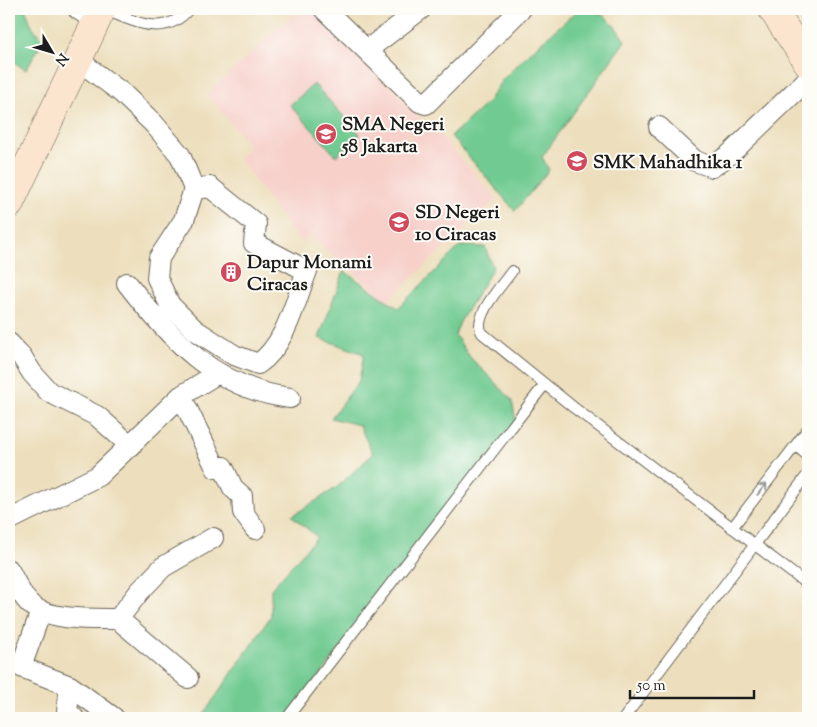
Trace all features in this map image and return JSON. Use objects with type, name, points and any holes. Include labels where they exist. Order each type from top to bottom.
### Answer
[{"type":"street","points":[[324,9],[420,102],[429,103],[521,9]]},
{"type":"street","points":[[367,50],[421,9]]},
{"type":"street","points":[[772,9],[808,63]]},
{"type":"street","points":[[9,205],[78,60],[95,12]]},
{"type":"street","points":[[78,60],[122,93],[154,124],[180,155],[194,188],[184,220],[159,258],[157,278],[170,305],[195,330],[234,355],[258,364],[268,357],[281,336],[307,271],[254,243],[256,224],[210,186],[194,188]]},
{"type":"street","points":[[659,127],[695,160],[712,167],[729,155],[808,79]]},
{"type":"street","points":[[126,283],[165,331],[201,363],[218,373],[267,395],[290,398]]},
{"type":"street","points":[[9,343],[22,357],[40,384],[49,392],[97,416],[131,446]]},
{"type":"street","points":[[9,520],[98,476],[181,396],[218,373]]},
{"type":"street","points":[[181,396],[216,468],[223,467],[233,488],[241,493],[243,512],[255,529]]},
{"type":"street","points":[[118,618],[163,567],[213,538]]},
{"type":"street","points":[[9,570],[28,602],[42,611],[84,620],[118,618],[188,678]]},
{"type":"street","points":[[42,611],[21,667],[70,686],[114,718]]},
{"type":"street","points":[[70,686],[66,712],[74,718]]},
{"type":"lane","points":[[95,12],[157,26],[170,25],[178,21],[189,9]]},
{"type":"lane","points":[[512,271],[485,309],[479,328],[484,335],[545,384],[808,585]]},
{"type":"lane","points":[[290,717],[545,384]]},
{"type":"lane","points":[[732,528],[808,429]]},
{"type":"lane","points":[[796,446],[808,456]]},
{"type":"lane","points":[[624,718],[808,474]]},
{"type":"shaded area","name":"SMA Negeri 58 Jakarta","points":[[299,9],[315,9],[424,121],[374,172],[428,121],[497,199],[387,301],[311,237],[326,220],[301,243],[238,158],[250,147],[207,94]]},
{"type":"green space","points":[[9,9],[25,9],[32,26],[43,41],[26,70],[9,59]]},
{"type":"green space","points":[[579,9],[595,11],[601,14],[612,23],[625,41],[542,157],[549,170],[515,211],[451,136],[487,103],[502,80],[528,54]]},
{"type":"green space","points":[[314,84],[360,134],[336,156],[290,105]]},
{"type":"green space","points":[[460,246],[485,247],[493,268],[460,322],[455,335],[470,357],[512,400],[516,422],[287,718],[201,718],[271,616],[271,589],[317,537],[292,516],[336,488],[373,454],[359,425],[331,418],[359,381],[364,354],[319,338],[344,271],[398,308]]},
{"type":"place","name":"SMA Negeri 58 Jakarta","points":[[326,134]]},
{"type":"place","name":"SMK Mahadhika 1","points":[[577,161]]},
{"type":"place","name":"SD Negeri 10 Ciracas","points":[[399,222]]},
{"type":"place","name":"Dapur Monami Ciracas","points":[[231,272]]}]
